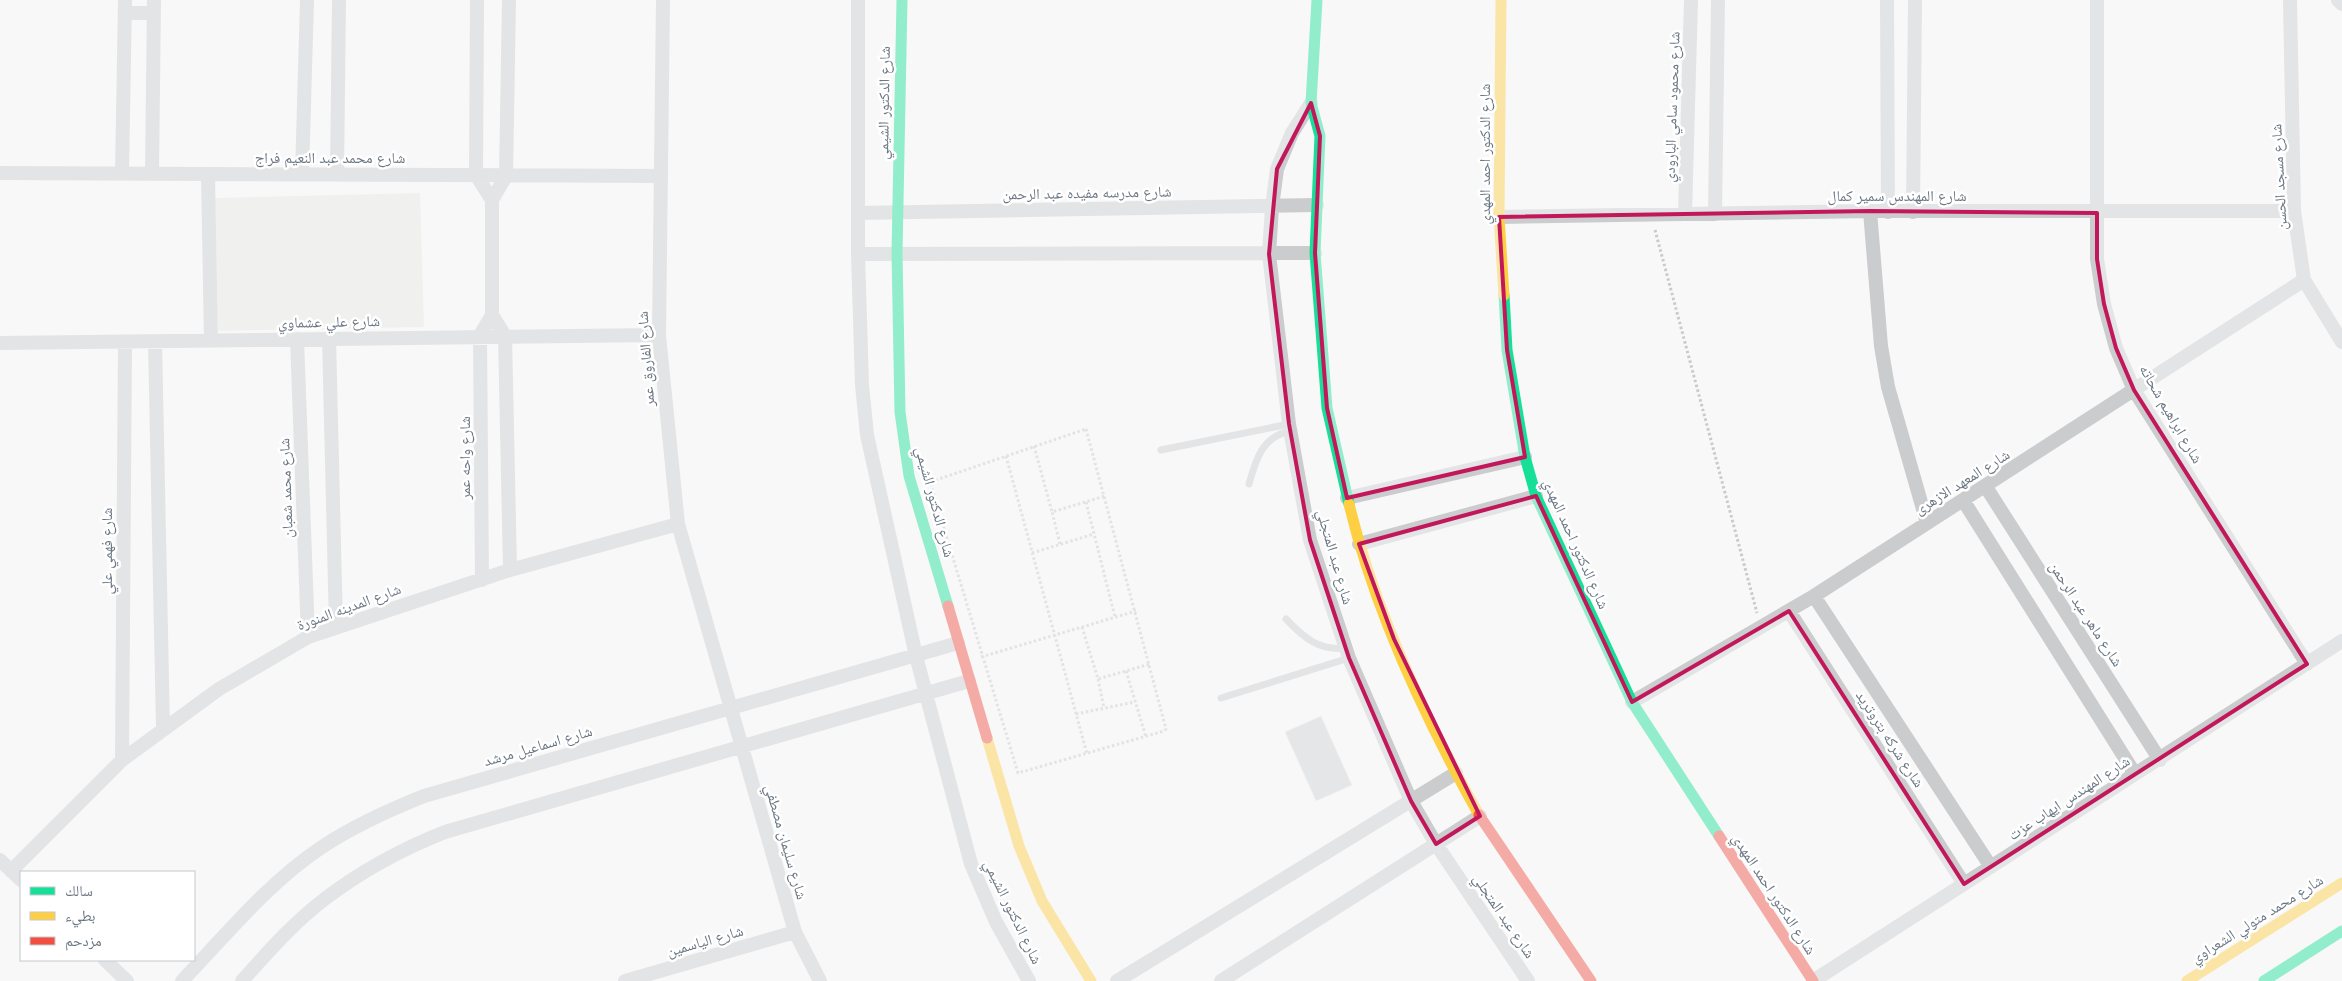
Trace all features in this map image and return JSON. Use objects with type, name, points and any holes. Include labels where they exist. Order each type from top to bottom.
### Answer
[{"type":"street","points":[[302,174],[307,0]]},
{"type":"street","points":[[337,175],[339,0]]},
{"type":"street","points":[[476,0],[476,175],[492,200]]},
{"type":"street","points":[[480,336],[492,315],[492,200],[506,176],[509,0]]},
{"type":"street","name":"شارع الفاروق عمر","points":[[663,0],[659,176],[659,335],[678,524],[730,709]]},
{"type":"street","name":"شارع الدكتور الشيمي","points":[[858,0],[858,254],[862,385],[867,435],[916,656],[970,864],[996,922],[1028,981]]},
{"type":"street","name":"شارع الدكتور الشيمي","points":[[902,0],[897,254],[900,412],[909,476],[1019,846],[1042,901],[1091,981]]},
{"type":"street","name":"شارع عبد المتجلي","points":[[1317,0],[1311,103],[1320,136],[1315,253],[1327,408],[1359,544],[1394,639],[1456,773],[1480,816],[1591,981]]},
{"type":"street","name":"شارع الدكتور احمد المهدي","points":[[1501,0],[1500,217],[1507,350],[1525,457],[1536,496],[1632,702],[1813,981]]},
{"type":"street","name":"شارع محمود سامي البارودي","points":[[1685,214],[1691,0]]},
{"type":"street","points":[[1716,214],[1718,0]]},
{"type":"street","points":[[1887,0],[1888,212]]},
{"type":"street","points":[[1913,212],[1915,0]]},
{"type":"street","name":"شارع ابراهيم شحاته","points":[[2097,0],[2097,259],[2104,304],[2116,348],[2134,390],[2306,664]]},
{"type":"street","name":"شارع مسجد الحسن","points":[[2290,0],[2294,211],[2304,280],[2342,342]]},
{"type":"street","points":[[2338,0],[2342,4]]},
{"type":"street","points":[[122,173],[125,6],[154,6],[152,174]]},
{"type":"street","name":"شارع عبد المتجلي","points":[[1311,103],[1292,134],[1278,169],[1272,207],[1269,254],[1289,427],[1310,540],[1348,653],[1411,801],[1436,844],[1528,981]]},
{"type":"street","name":"شارع محمد عبد النعيم فراج","points":[[0,173],[659,176]]},
{"type":"street","points":[[208,174],[211,340]]},
{"type":"street","name":"شارع مدرسه مفيده عبد الرحمن","points":[[858,213],[1317,206]]},
{"type":"street","points":[[1870,211],[1881,346],[1892,403],[1927,523]]},
{"type":"street","name":"شارع المهندس سمير كمال","points":[[1500,217],[1870,211],[2097,213],[2294,211]]},
{"type":"street","points":[[858,254],[1315,253]]},
{"type":"street","name":"شارع المعهد الازهرى","points":[[1632,702],[1814,596],[2304,280]]},
{"type":"street","points":[[492,315],[505,336],[510,570]]},
{"type":"street","name":"شارع علي عشماوي","points":[[0,343],[659,335]]},
{"type":"street","name":"شارع واحه عمر","points":[[480,336],[482,580]]},
{"type":"street","points":[[329,338],[336,627]]},
{"type":"street","name":"شارع محمد شعبان","points":[[297,339],[308,637]]},
{"type":"street","name":"شارع فهمي علي","points":[[122,760],[125,342]]},
{"type":"street","points":[[155,342],[163,728]]},
{"type":"street","points":[[1347,498],[1525,457]]},
{"type":"street","name":"شارع ماهر عبد الرحمن","points":[[1986,486],[2160,760]]},
{"type":"street","points":[[1359,544],[1536,496]]},
{"type":"street","points":[[1963,500],[2135,774]]},
{"type":"street","name":"شارع المدينه المنورة","points":[[21,871],[122,760],[163,728],[219,689],[308,637],[510,570],[678,524]]},
{"type":"street","name":"شارع شركه بتروتريد","points":[[1814,596],[1991,867]]},
{"type":"street","name":"شارع شركه بتروتريد","points":[[1789,611],[1964,884]]},
{"type":"street","name":"شارع المهندس ايهاب عزت","points":[[1813,981],[2135,774],[2160,760],[2342,641]]},
{"type":"street","name":"شارع اسماعيل مرشد","points":[[182,981],[276,884],[321,848],[371,818],[424,796],[958,643]]},
{"type":"street","points":[[242,981],[290,930],[324,899],[362,872],[402,849],[445,832],[969,681]]},
{"type":"street","name":"شارع سليمان مصطفي","points":[[730,709],[795,932],[820,981]]},
{"type":"street","points":[[1118,981],[1456,773]]},
{"type":"street","points":[[1221,981],[1480,816]]},
{"type":"street","points":[[0,860],[16,876]]},
{"type":"street","name":"شارع محمد متولي الشعراوي","points":[[2187,981],[2342,883]]},
{"type":"street","points":[[2264,981],[2282,976],[2342,931]]},
{"type":"street","name":"شارع الياسمين","points":[[625,981],[795,932]]},
{"type":"street","points":[[106,961],[127,981]]},
{"type":"lane","points":[[1161,450],[1289,427]]},
{"type":"lane","points":[[1249,484],[1259,452],[1265,444],[1289,427]]},
{"type":"lane","points":[[1286,619],[1303,636],[1316,644],[1348,653]]},
{"type":"lane","points":[[1221,698],[1348,653]]},
{"type":"path","points":[[1651,215],[1761,628]]},
{"type":"path","points":[[1086,429],[1166,725],[1164,731],[1146,737],[1018,773],[929,486],[931,480],[1034,446],[1086,429]]},
{"type":"path","points":[[1034,446],[1060,544]]},
{"type":"path","points":[[1006,455],[1087,754]]},
{"type":"path","points":[[1052,512],[1105,496]]},
{"type":"path","points":[[1086,502],[1115,618]]},
{"type":"path","points":[[1032,553],[1094,534]]},
{"type":"path","points":[[964,662],[1136,611]]},
{"type":"path","points":[[1082,627],[1098,679],[1104,708]]},
{"type":"path","points":[[1098,679],[1150,664]]},
{"type":"path","points":[[1126,671],[1146,737]]},
{"type":"path","points":[[1076,714],[1135,702]]},
{"type":"highlighted area","points":[[1311,103],[1320,136],[1315,253],[1327,408],[1347,498],[1525,457],[1507,350],[1499,217],[1870,211],[2097,213],[2097,259],[2104,304],[2116,348],[2134,390],[2307,664],[1964,884],[1789,611],[1632,702],[1536,496],[1359,544],[1394,639],[1480,816],[1436,844],[1411,801],[1349,658],[1310,540],[1289,424],[1269,254],[1277,169]]},
{"type":"shaded area","points":[[420,193],[424,327],[218,331],[215,198]]},
{"type":"building","points":[[1321,716],[1352,785],[1316,801],[1285,732]]},
{"type":"traffic: fast","points":[[902,0],[897,253],[900,412],[909,476],[948,606]]},
{"type":"traffic: fast","points":[[1317,0],[1311,103],[1320,136],[1315,253],[1327,408],[1349,504]]},
{"type":"traffic: fast","points":[[1504,295],[1507,350],[1525,457],[1536,496],[1632,702],[1719,836]]},
{"type":"traffic: fast","points":[[2264,981],[2342,931]]},
{"type":"traffic: slow","points":[[1501,0],[1499,217],[1504,295]]},
{"type":"traffic: slow","points":[[1349,504],[1372,584],[1387,623],[1421,703],[1479,815]]},
{"type":"traffic: slow","points":[[987,738],[1019,846],[1042,901],[1091,981]]},
{"type":"traffic: slow","points":[[2187,981],[2342,883]]},
{"type":"traffic: jam","points":[[948,606],[987,738]]},
{"type":"traffic: jam","points":[[1479,815],[1591,981]]},
{"type":"traffic: jam","points":[[1719,836],[1813,981]]}]
